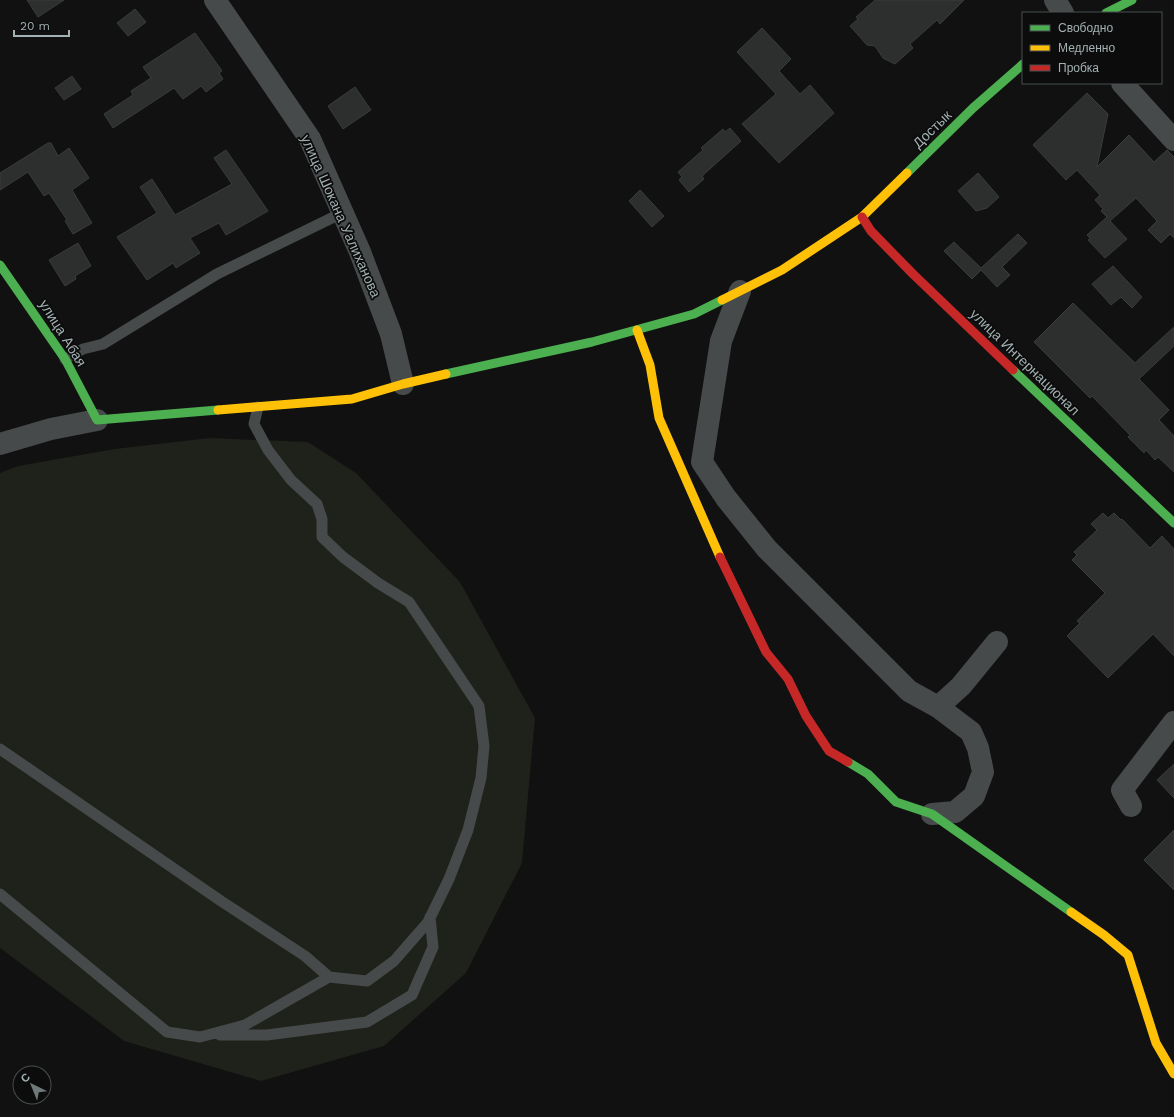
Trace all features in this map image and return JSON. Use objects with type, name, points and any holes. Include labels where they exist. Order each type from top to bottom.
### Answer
[{"type":"street","name":"улица Шокана Уалиханова","points":[[215,0],[310,139],[391,334],[403,384]]},
{"type":"street","points":[[1055,0],[1062,12]]},
{"type":"street","points":[[1108,12],[1132,0]]},
{"type":"street","name":"Достык","points":[[97,420],[352,399],[403,384],[592,342],[694,314],[782,270],[862,217],[973,108],[1022,65]]},
{"type":"street","points":[[1123,84],[1174,140]]},
{"type":"street","name":"улица Интернационал","points":[[862,217],[871,231],[919,279],[1174,523]]},
{"type":"street","name":"улица Абая","points":[[0,265],[65,360],[97,420]]},
{"type":"street","points":[[740,291],[721,341],[702,462],[726,498],[767,549],[909,691],[938,707],[971,732],[978,748],[983,772],[974,796],[955,812],[932,814]]},
{"type":"street","points":[[637,330],[650,365],[658,418],[714,544],[766,652],[788,679],[806,716],[828,751],[868,774],[896,802],[932,814],[968,838],[1020,877],[1104,935],[1128,955],[1156,1043],[1174,1074]]},
{"type":"street","points":[[0,444],[51,429],[97,420]]},
{"type":"street","points":[[938,707],[961,686],[997,642]]},
{"type":"street","points":[[1131,806],[1122,790],[1174,722]]},
{"type":"lane","points":[[65,360],[82,349],[102,344],[217,274],[342,213]]},
{"type":"lane","points":[[0,748],[195,884],[305,956],[330,977],[367,981],[394,960],[430,917],[449,879],[465,837],[481,778],[484,746],[479,706],[409,602],[378,583],[343,557],[322,537],[322,519],[317,504],[291,480],[268,450],[254,424],[258,407]]},
{"type":"lane","points":[[0,894],[167,1032],[204,1036],[267,1035],[367,1022],[412,995],[433,947],[430,917]]},
{"type":"lane","points":[[204,1036],[245,1025],[330,977]]},
{"type":"shaded area","points":[[209,438],[308,442],[356,473],[460,582],[535,718],[522,863],[466,973],[384,1046],[261,1081],[124,1041],[0,948],[0,473],[18,466],[115,449]]},
{"type":"building","points":[[27,0],[64,0],[38,17]]},
{"type":"building","points":[[875,0],[964,0],[940,24],[937,20],[910,44],[913,48],[895,64],[883,58],[875,46],[867,45],[850,26],[858,19],[856,17]]},
{"type":"building","points":[[135,9],[146,22],[128,36],[117,23]]},
{"type":"building","points":[[762,28],[791,59],[779,71],[800,94],[810,85],[834,113],[779,163],[742,124],[776,94],[737,52]]},
{"type":"building","points":[[195,33],[222,71],[219,73],[223,79],[206,92],[201,86],[183,99],[174,88],[113,128],[104,114],[133,95],[131,91],[151,78],[143,67]]},
{"type":"building","points":[[72,76],[81,89],[64,100],[55,88]]},
{"type":"building","points":[[355,87],[371,110],[343,129],[328,106]]},
{"type":"building","points":[[1087,93],[1108,114],[1097,167],[1129,135],[1154,162],[1167,150],[1174,157],[1174,238],[1170,234],[1161,243],[1148,230],[1157,221],[1136,198],[1110,221],[1127,239],[1105,258],[1088,240],[1090,238],[1087,235],[1107,217],[1101,211],[1103,209],[1095,200],[1100,195],[1077,170],[1066,180],[1033,145]]},
{"type":"building","points":[[730,128],[741,141],[702,176],[704,179],[689,192],[679,180],[682,177],[678,172],[703,150],[701,148],[723,129],[725,132]]},
{"type":"building","points":[[48,143],[51,143],[58,156],[69,148],[89,178],[72,190],[92,223],[73,234],[65,221],[67,220],[49,193],[44,196],[28,172],[0,190],[0,173]]},
{"type":"building","points":[[226,150],[268,211],[226,235],[219,223],[190,238],[200,253],[176,268],[173,263],[147,280],[117,237],[157,213],[140,187],[152,179],[175,215],[232,184],[214,158]]},
{"type":"building","points":[[978,173],[999,197],[987,208],[976,211],[958,191]]},
{"type":"building","points":[[640,190],[664,216],[652,227],[629,201]]},
{"type":"building","points":[[1018,234],[1027,243],[1002,267],[1010,275],[997,287],[981,270],[972,279],[944,251],[954,242],[981,268]]},
{"type":"building","points":[[78,243],[91,266],[75,276],[76,279],[65,286],[49,260]]},
{"type":"building","points":[[1113,266],[1142,297],[1132,308],[1121,297],[1111,305],[1092,284]]},
{"type":"building","points":[[1073,303],[1135,363],[1174,327],[1174,346],[1139,379],[1169,410],[1159,420],[1174,436],[1174,472],[1158,457],[1155,460],[1146,450],[1144,453],[1128,437],[1130,435],[1092,396],[1090,398],[1034,342]]},
{"type":"building","points":[[1103,513],[1108,518],[1114,513],[1121,520],[1122,519],[1150,548],[1162,536],[1174,549],[1174,656],[1153,634],[1108,678],[1067,636],[1080,623],[1077,621],[1105,593],[1072,560],[1077,555],[1074,552],[1097,530],[1091,524]]},
{"type":"building","points":[[1174,764],[1174,798],[1157,780]]},
{"type":"building","points":[[1174,830],[1174,890],[1144,860]]},
{"type":"traffic: fast","points":[[1108,12],[1132,0]]},
{"type":"traffic: fast","points":[[907,173],[973,108],[1022,65]]},
{"type":"traffic: fast","points":[[0,265],[65,359],[97,420],[218,410]]},
{"type":"traffic: fast","points":[[446,374],[592,342],[694,314],[722,300]]},
{"type":"traffic: fast","points":[[1013,370],[1174,523]]},
{"type":"traffic: fast","points":[[848,762],[868,774],[896,802],[932,814],[1071,912]]},
{"type":"traffic: slow","points":[[722,300],[782,270],[862,217],[907,173]]},
{"type":"traffic: slow","points":[[637,330],[650,365],[659,418],[720,557]]},
{"type":"traffic: slow","points":[[218,410],[352,399],[403,384],[446,374]]},
{"type":"traffic: slow","points":[[1071,912],[1104,935],[1128,955],[1156,1043],[1174,1074]]},
{"type":"traffic: jam","points":[[862,217],[871,231],[913,274],[1013,370]]},
{"type":"traffic: jam","points":[[720,557],[766,652],[788,679],[806,716],[829,751],[848,762]]}]
